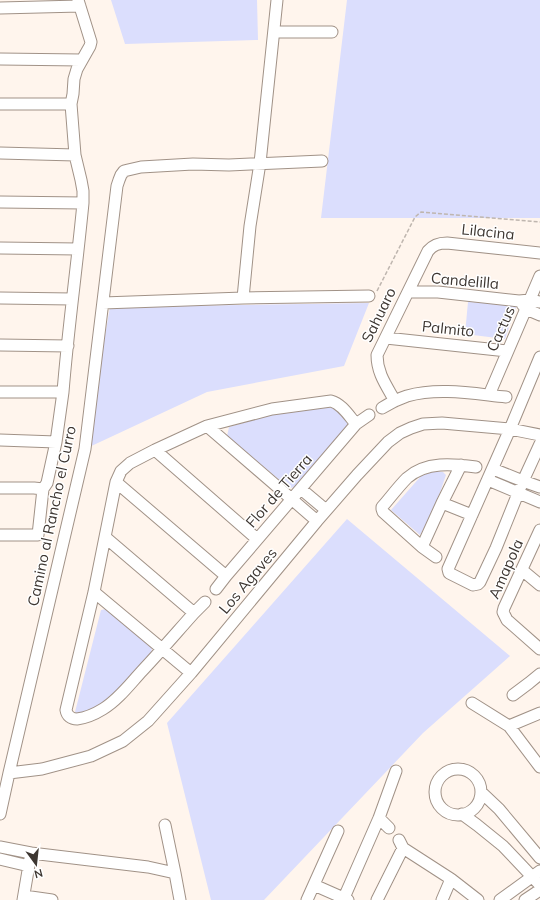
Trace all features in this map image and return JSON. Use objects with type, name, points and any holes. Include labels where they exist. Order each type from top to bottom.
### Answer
[{"type":"street","points":[[243,298],[250,226],[260,163],[277,0]]},
{"type":"street","points":[[0,8],[79,3],[91,42],[77,69],[74,79],[74,94],[71,104],[75,155],[82,180],[83,203],[63,392],[56,442],[47,483],[44,489],[38,535],[0,535]]},
{"type":"street","points":[[274,32],[332,32]]},
{"type":"street","points":[[0,59],[81,60]]},
{"type":"street","points":[[0,104],[71,104]]},
{"type":"street","points":[[0,153],[75,155]]},
{"type":"street","points":[[260,163],[322,161]]},
{"type":"street","name":"Camino al Rancho el Curro","points":[[0,814],[2,793],[9,773],[85,449],[117,186],[121,175],[124,171],[141,167],[193,164],[229,165],[260,163]]},
{"type":"street","points":[[0,202],[83,203]]},
{"type":"street","name":"Lilacina","points":[[434,245],[447,243],[540,253]]},
{"type":"street","name":"Sahuaro","points":[[395,401],[380,373],[377,364],[377,355],[428,251],[434,245]]},
{"type":"street","points":[[0,248],[78,249]]},
{"type":"street","name":"Cactus","points":[[489,396],[540,276]]},
{"type":"street","name":"Candelilla","points":[[408,292],[438,292],[529,303],[540,315]]},
{"type":"street","points":[[103,303],[243,298],[369,296]]},
{"type":"street","points":[[0,298],[72,299]]},
{"type":"street","name":"Palmito","points":[[386,338],[507,351]]},
{"type":"street","points":[[0,345],[68,346]]},
{"type":"street","points":[[540,357],[448,570],[449,573],[474,585],[480,582],[540,444]]},
{"type":"street","points":[[0,392],[63,392]]},
{"type":"street","points":[[382,408],[409,396],[428,393],[449,392],[506,397]]},
{"type":"street","points":[[205,602],[114,701],[102,710],[89,716],[74,719],[66,714],[94,592],[116,482],[121,471],[130,463],[207,426],[272,409],[331,401],[335,402],[341,407],[356,424]]},
{"type":"street","name":"Flor de Tierra","points":[[216,589],[356,424],[369,415]]},
{"type":"street","name":"Los Agaves","points":[[9,773],[42,769],[91,756],[123,741],[148,721],[191,673],[316,521],[388,442],[400,433],[424,424],[442,423],[510,429],[540,435]]},
{"type":"street","points":[[207,426],[316,521]]},
{"type":"street","points":[[0,440],[56,442]]},
{"type":"street","points":[[155,450],[257,539]]},
{"type":"street","points":[[422,547],[461,465]]},
{"type":"street","points":[[436,557],[422,547],[383,512],[382,507],[406,479],[415,472],[424,468],[432,466],[461,465],[476,467]]},
{"type":"street","points":[[492,469],[540,487]]},
{"type":"street","points":[[488,480],[540,502]]},
{"type":"street","points":[[116,482],[226,576]]},
{"type":"street","points":[[0,488],[44,489]]},
{"type":"street","points":[[301,489],[326,510]]},
{"type":"street","points":[[442,503],[472,516]]},
{"type":"street","name":"Amapola","points":[[540,530],[504,608],[507,620],[540,649]]},
{"type":"street","points":[[105,537],[194,613]]},
{"type":"street","points":[[522,570],[540,585]]},
{"type":"street","points":[[94,592],[191,673]]},
{"type":"street","points":[[513,695],[540,674]]},
{"type":"street","points":[[472,703],[509,726],[540,767]]},
{"type":"street","points":[[509,726],[540,713]]},
{"type":"street","points":[[457,769],[466,770],[474,775],[479,783],[481,792],[475,806],[471,810],[462,814],[451,814],[443,809],[437,802],[435,793],[436,784],[441,776],[448,771],[457,769]]},
{"type":"street","points":[[314,885],[344,899],[379,818],[396,771]]},
{"type":"street","points":[[481,792],[498,809],[540,858]]},
{"type":"street","points":[[462,814],[477,824],[538,878],[500,900]]},
{"type":"street","points":[[379,818],[390,828]]},
{"type":"street","points":[[165,825],[180,900]]},
{"type":"street","points":[[307,900],[338,831]]},
{"type":"street","points":[[377,900],[401,844],[478,900]]},
{"type":"street","points":[[0,846],[31,853],[148,867],[175,873]]},
{"type":"street","points":[[31,853],[24,898],[52,900]]},
{"type":"street","points":[[0,859],[29,866]]},
{"type":"street","points":[[442,900],[451,879]]},
{"type":"street","points":[[524,900],[540,890]]},
{"type":"path","points":[[369,296],[373,296],[376,293],[415,217],[421,212],[540,222]]},
{"type":"shaded area","points":[[111,0],[257,0],[258,40],[125,44]]},
{"type":"shaded area","points":[[347,0],[540,0],[540,218],[321,218]]},
{"type":"shaded area","points":[[468,302],[517,304],[505,339],[465,334]]},
{"type":"shaded area","points":[[369,303],[344,366],[207,392],[85,449],[110,307]]},
{"type":"shaded area","points":[[338,408],[348,422],[347,427],[297,487],[289,488],[227,436],[229,427],[277,413]]},
{"type":"shaded area","points":[[434,471],[443,472],[446,475],[434,510],[420,535],[391,510],[421,476]]},
{"type":"shaded area","points":[[347,519],[510,656],[423,733],[264,900],[211,900],[167,723]]},
{"type":"shaded area","points":[[106,609],[152,648],[151,654],[119,690],[100,706],[79,716],[75,712],[101,610]]}]
